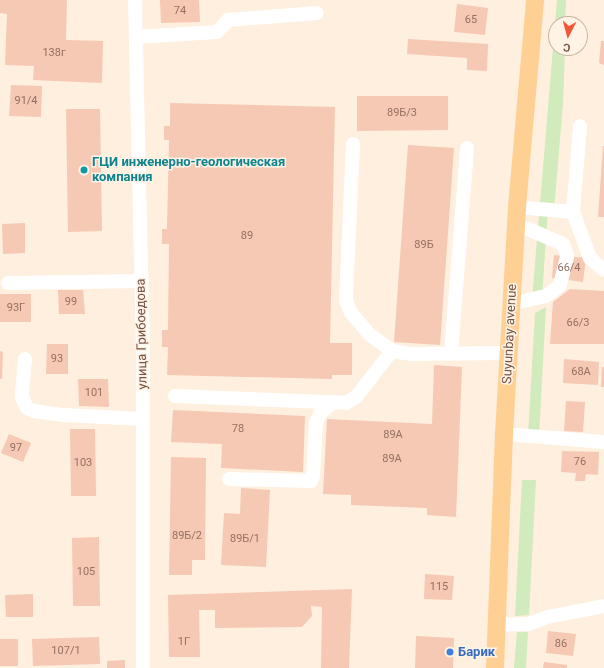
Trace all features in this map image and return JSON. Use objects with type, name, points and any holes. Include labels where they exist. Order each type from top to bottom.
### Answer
[{"type":"main road","name":"Suyunbay avenue","points":[[495,668],[504,434],[511,304],[535,0]]},
{"type":"street","name":"улица Грибоедова","points":[[135,0],[142,281],[143,668]]},
{"type":"street","points":[[136,37],[217,32],[228,20],[317,13]]},
{"type":"street","points":[[580,126],[573,212],[590,258],[604,270]]},
{"type":"street","points":[[353,144],[346,301],[351,313],[361,326],[392,351],[412,354],[509,354]]},
{"type":"street","points":[[451,353],[467,148]]},
{"type":"street","points":[[517,216],[573,212]]},
{"type":"street","points":[[511,304],[546,296],[560,285],[567,256],[563,244],[517,216]]},
{"type":"street","points":[[8,283],[142,281]]},
{"type":"street","points":[[175,396],[346,403],[356,397],[392,351]]},
{"type":"street","points":[[25,358],[22,397],[27,408],[34,411],[64,415],[143,419]]},
{"type":"street","points":[[229,479],[311,481],[313,476],[316,423],[321,412],[333,403]]},
{"type":"street","points":[[504,434],[604,442]]},
{"type":"street","points":[[497,626],[528,624],[547,617],[604,606]]},
{"type":"green space","points":[[557,0],[566,0],[565,16],[556,16]]},
{"type":"green space","points":[[552,56],[565,56],[563,104],[554,210],[548,210],[542,297],[532,300]]},
{"type":"green space","points":[[546,307],[539,436],[528,436],[535,313]]},
{"type":"green space","points":[[522,480],[536,480],[529,615],[515,616]]},
{"type":"green space","points":[[517,632],[528,632],[526,668],[514,668]]},
{"type":"building","points":[[0,0],[67,0],[66,40],[103,41],[102,83],[33,80],[34,66],[5,65],[7,14],[0,13]]},
{"type":"building","points":[[160,0],[199,0],[200,22],[161,23]]},
{"type":"building","points":[[457,4],[488,8],[485,35],[454,32]]},
{"type":"building","points":[[408,39],[488,44],[487,71],[467,70],[467,58],[407,54]]},
{"type":"building","points":[[601,41],[604,41],[604,65],[599,63]]},
{"type":"building","points":[[11,85],[42,86],[41,117],[9,116]]},
{"type":"building","points":[[357,96],[448,96],[448,130],[357,131]]},
{"type":"building","points":[[170,103],[335,107],[330,343],[352,343],[352,375],[332,375],[332,379],[167,375],[168,347],[162,347],[162,330],[168,330],[169,244],[162,244],[162,229],[167,229],[169,140],[164,140],[164,126],[170,126]]},
{"type":"building","name":"ГЦИ инженерно-геологическая компания","points":[[66,109],[100,109],[102,231],[68,232]]},
{"type":"building","points":[[408,145],[454,148],[440,345],[394,342]]},
{"type":"building","points":[[603,146],[604,217],[598,217]]},
{"type":"building","points":[[25,223],[25,253],[3,254],[2,224]]},
{"type":"building","points":[[554,255],[586,258],[583,282],[552,278]]},
{"type":"building","points":[[570,289],[604,291],[604,344],[550,344],[553,302]]},
{"type":"building","points":[[58,290],[83,290],[85,314],[59,314]]},
{"type":"building","points":[[0,294],[31,294],[31,322],[0,322]]},
{"type":"building","points":[[47,344],[68,344],[68,374],[46,374]]},
{"type":"building","points":[[0,351],[3,352],[2,379],[0,379]]},
{"type":"building","points":[[564,359],[599,362],[598,385],[563,383]]},
{"type":"building","points":[[434,365],[462,367],[456,517],[427,515],[427,508],[351,505],[351,495],[323,494],[327,419],[432,424]]},
{"type":"building","points":[[602,367],[604,367],[604,387],[601,387]]},
{"type":"building","points":[[78,379],[108,379],[109,407],[79,406]]},
{"type":"building","points":[[566,401],[585,402],[583,432],[564,431]]},
{"type":"building","points":[[173,410],[305,416],[303,472],[221,468],[222,444],[171,442]]},
{"type":"building","points":[[70,429],[95,429],[96,496],[71,496]]},
{"type":"building","points":[[9,434],[31,443],[23,462],[1,453]]},
{"type":"building","points":[[562,451],[599,452],[598,475],[586,474],[585,481],[575,481],[576,473],[561,472]]},
{"type":"building","points":[[171,457],[206,458],[205,560],[192,560],[192,575],[169,575]]},
{"type":"building","points":[[241,488],[270,490],[266,567],[221,565],[224,513],[240,514]]},
{"type":"building","points":[[99,537],[100,606],[73,606],[72,538]]},
{"type":"building","points":[[425,574],[454,576],[452,600],[424,599]]},
{"type":"building","points":[[352,589],[349,668],[321,668],[322,607],[311,606],[312,616],[302,627],[215,628],[215,610],[199,610],[200,657],[169,657],[168,595]]},
{"type":"building","points":[[33,594],[33,617],[6,617],[5,595]]},
{"type":"building","points":[[548,631],[576,634],[573,656],[546,653]]},
{"type":"building","points":[[416,636],[454,638],[453,668],[415,668]]},
{"type":"building","points":[[99,637],[100,664],[33,666],[32,639]]},
{"type":"building","points":[[0,639],[18,639],[18,666],[0,666]]},
{"type":"building","points":[[125,660],[125,668],[107,668],[107,661]]},
{"type":"building","points":[[544,662],[567,665],[567,668],[543,668]]},
{"type":"place","name":"ГЦИ инженерно-геологическая компания","points":[[84,170]]},
{"type":"place","name":"Барик","points":[[450,652]]}]
